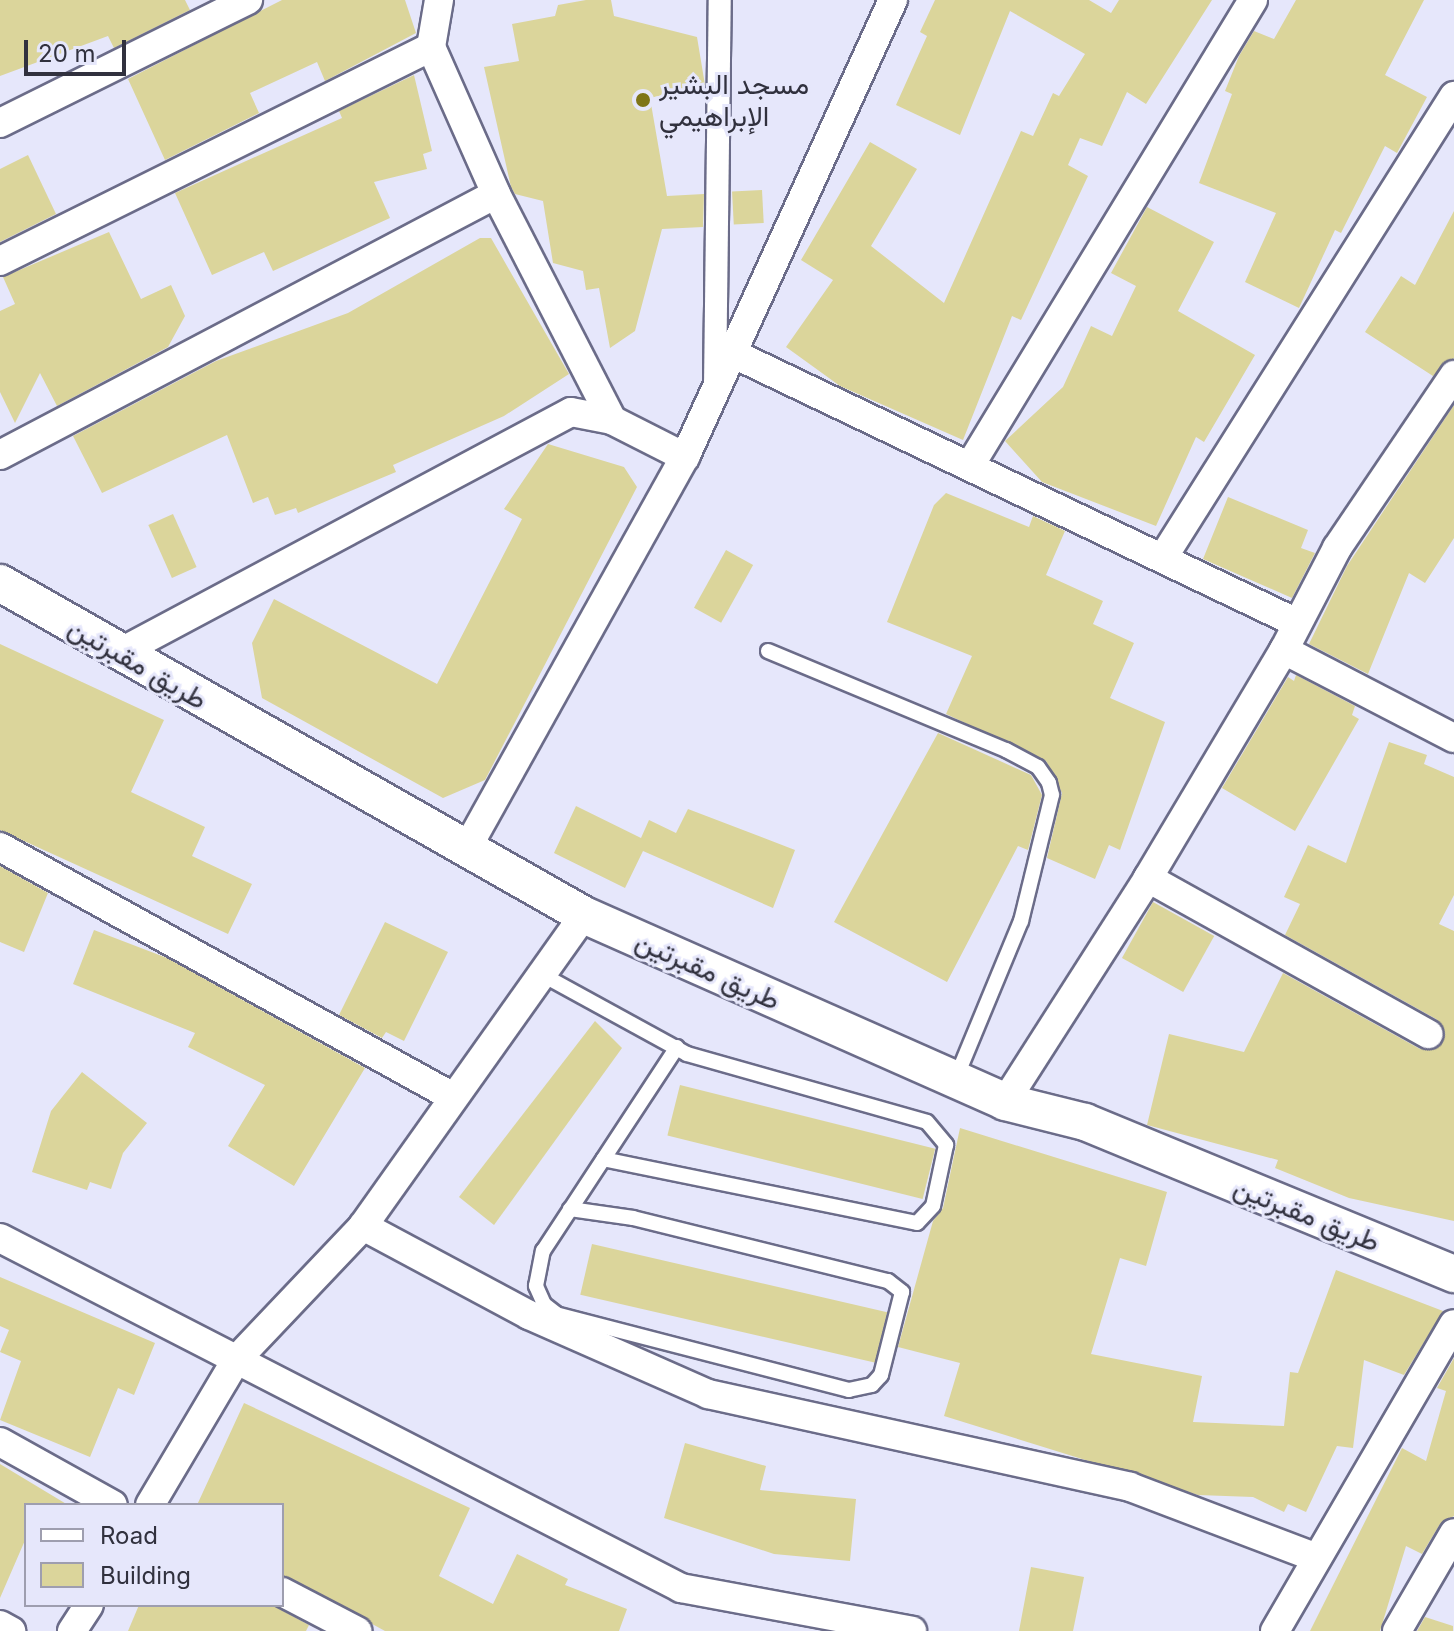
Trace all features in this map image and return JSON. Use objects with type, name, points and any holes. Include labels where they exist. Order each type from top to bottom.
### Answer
[{"type":"street","points":[[0,123],[248,0]]},
{"type":"street","points":[[439,0],[431,47],[496,194],[612,420]]},
{"type":"street","points":[[714,394],[720,0]]},
{"type":"street","points":[[467,848],[685,457],[893,0]]},
{"type":"street","points":[[971,464],[1253,0]]},
{"type":"street","points":[[0,261],[431,47]]},
{"type":"street","points":[[1164,556],[1454,96]]},
{"type":"street","points":[[0,455],[496,194]]},
{"type":"street","points":[[734,354],[1164,556],[1297,623]]},
{"type":"street","points":[[1005,1102],[1148,878],[1284,650],[1337,548],[1454,375]]},
{"type":"street","points":[[119,653],[571,412],[612,420],[685,457]]},
{"type":"street","name":"طريق مقبرتين","points":[[0,583],[584,915],[1005,1102],[1085,1122],[1454,1274]]},
{"type":"street","points":[[1284,650],[1454,738]]},
{"type":"street","points":[[0,847],[453,1097]]},
{"type":"street","points":[[1148,878],[1428,1034]]},
{"type":"street","points":[[151,1503],[236,1360],[363,1226],[584,915]]},
{"type":"street","points":[[363,1226],[529,1315],[708,1394],[1130,1487],[1314,1557]]},
{"type":"street","points":[[0,1238],[681,1588],[912,1631]]},
{"type":"street","points":[[1275,1631],[1314,1557],[1454,1324]]},
{"type":"street","points":[[0,1442],[109,1503]]},
{"type":"street","points":[[1397,1631],[1454,1533]]},
{"type":"street","points":[[284,1593],[357,1631]]},
{"type":"street","points":[[72,1631],[88,1607]]},
{"type":"street","points":[[0,1625],[11,1631]]},
{"type":"lane","points":[[768,651],[1006,750],[1038,767],[1049,783],[1052,795],[1021,921],[955,1080]]},
{"type":"lane","points":[[541,974],[677,1047],[927,1122],[946,1145],[929,1214],[917,1223],[603,1159]]},
{"type":"lane","points":[[570,1209],[633,1218],[888,1281],[902,1292],[881,1375],[872,1385],[849,1390],[558,1315],[544,1304],[537,1272],[543,1251],[570,1209],[677,1047]]},
{"type":"building","points":[[0,0],[185,0],[190,10],[114,48],[108,36],[0,76]]},
{"type":"building","points":[[282,0],[405,0],[416,33],[325,81],[317,62],[250,93],[259,113],[165,160],[128,79]]},
{"type":"building","points":[[611,0],[614,16],[697,37],[705,85],[650,98],[667,196],[704,194],[703,227],[662,229],[635,331],[610,348],[599,288],[586,290],[583,271],[553,263],[543,201],[515,194],[511,187],[484,67],[519,61],[512,24],[555,16],[558,5]]},
{"type":"building","points":[[935,0],[1089,0],[1111,13],[1119,0],[1212,0],[1146,104],[1127,92],[1102,146],[1080,138],[1068,165],[1088,176],[1021,320],[1012,316],[963,440],[840,386],[786,347],[833,280],[801,260],[870,142],[917,169],[871,246],[944,303],[1021,131],[1033,136],[1053,93],[1059,96],[1085,54],[1010,11],[960,135],[896,105],[927,36],[920,32]]},
{"type":"building","points":[[1296,0],[1424,0],[1385,75],[1427,97],[1397,153],[1385,146],[1341,233],[1335,230],[1299,308],[1245,282],[1276,213],[1199,183],[1232,94],[1225,91],[1239,56],[1254,31],[1274,39]]},
{"type":"building","points":[[414,75],[432,151],[423,154],[427,169],[374,182],[390,218],[273,271],[264,252],[212,275],[175,193],[342,118],[339,111]]},
{"type":"building","points":[[28,155],[56,214],[0,242],[0,169]]},
{"type":"building","points":[[762,190],[764,223],[734,225],[732,192]]},
{"type":"building","points":[[1147,207],[1214,242],[1178,311],[1255,355],[1204,442],[1196,437],[1156,526],[1042,482],[1005,441],[1063,387],[1091,326],[1112,336],[1136,286],[1111,273]]},
{"type":"building","points":[[1454,211],[1454,358],[1433,376],[1365,332],[1401,276],[1415,285]]},
{"type":"building","points":[[109,232],[141,299],[171,285],[185,316],[168,347],[57,406],[40,373],[15,423],[0,392],[0,311],[15,304],[3,277]]},
{"type":"building","points":[[480,238],[491,238],[569,374],[504,416],[393,465],[396,472],[298,513],[296,508],[275,515],[268,497],[253,503],[227,435],[102,493],[73,436],[216,361],[348,313]]},
{"type":"building","points":[[1454,405],[1454,538],[1425,583],[1409,573],[1368,674],[1309,644],[1347,566]]},
{"type":"building","points":[[548,444],[624,467],[637,487],[485,780],[443,798],[262,698],[252,643],[274,599],[437,684],[522,519],[504,509]]},
{"type":"building","points":[[946,493],[1029,527],[1033,516],[1065,531],[1046,575],[1103,601],[1093,624],[1134,643],[1110,698],[1165,722],[1120,850],[1109,845],[1095,879],[1047,858],[1062,793],[1046,761],[946,714],[972,656],[887,622],[934,505]]},
{"type":"building","points":[[1228,497],[1308,530],[1301,548],[1315,553],[1292,598],[1203,559]]},
{"type":"building","points":[[173,514],[197,567],[172,578],[148,525]]},
{"type":"building","points":[[726,550],[753,565],[721,623],[694,608]]},
{"type":"building","points":[[0,644],[164,720],[131,792],[205,827],[192,856],[252,884],[228,934],[0,830]]},
{"type":"building","points":[[1296,675],[1355,706],[1352,715],[1359,719],[1295,831],[1222,788],[1288,677],[1294,681]]},
{"type":"building","points":[[938,733],[1031,775],[1042,795],[1028,850],[1018,846],[947,982],[834,922]]},
{"type":"building","points":[[1389,742],[1427,755],[1424,764],[1454,777],[1454,895],[1439,924],[1454,931],[1454,1221],[1349,1198],[1275,1168],[1278,1160],[1147,1125],[1169,1034],[1244,1052],[1283,973],[1420,1049],[1442,1043],[1445,1033],[1436,1019],[1285,935],[1300,904],[1284,897],[1308,845],[1346,863]]},
{"type":"building","points":[[576,806],[641,838],[649,820],[676,833],[688,809],[795,850],[773,908],[643,851],[625,888],[554,853]]},
{"type":"building","points":[[0,866],[48,893],[24,952],[0,942]]},
{"type":"building","points":[[1153,902],[1214,936],[1183,992],[1122,958]]},
{"type":"building","points":[[385,922],[448,952],[404,1041],[386,1032],[382,1038],[339,1015]]},
{"type":"building","points":[[94,930],[167,958],[365,1068],[294,1186],[228,1146],[265,1085],[188,1047],[195,1033],[73,984]]},
{"type":"building","points":[[595,1021],[622,1048],[494,1225],[459,1197]]},
{"type":"building","points":[[82,1072],[147,1123],[123,1153],[111,1189],[90,1182],[87,1190],[32,1172],[51,1111]]},
{"type":"building","points":[[680,1085],[935,1149],[923,1199],[667,1135]]},
{"type":"building","points":[[960,1128],[1167,1192],[1146,1266],[1120,1258],[1091,1354],[1202,1376],[1193,1422],[1284,1426],[1290,1372],[1298,1373],[1336,1270],[1443,1311],[1404,1375],[1364,1360],[1353,1448],[1337,1446],[1306,1512],[1288,1504],[1284,1512],[1253,1497],[1198,1495],[944,1416],[960,1363],[898,1347],[933,1221],[943,1208]]},
{"type":"building","points":[[592,1244],[887,1312],[876,1363],[580,1295]]},
{"type":"building","points":[[0,1277],[155,1343],[134,1395],[118,1388],[90,1457],[0,1420],[21,1361],[0,1352],[9,1330],[0,1326]]},
{"type":"building","points":[[1454,1358],[1454,1516],[1440,1524],[1422,1554],[1406,1546],[1380,1631],[1310,1631],[1402,1448],[1426,1461],[1446,1391],[1437,1388]]},
{"type":"building","points":[[244,1403],[470,1508],[439,1576],[493,1604],[517,1554],[568,1579],[565,1585],[627,1609],[619,1631],[385,1631],[284,1576],[284,1503],[198,1503]]},
{"type":"building","points":[[685,1443],[766,1466],[760,1490],[856,1499],[850,1561],[774,1554],[664,1518]]},
{"type":"building","points":[[0,1464],[65,1503],[24,1503],[24,1543],[0,1598]]},
{"type":"building","points":[[1031,1567],[1084,1577],[1073,1631],[1019,1631]]},
{"type":"building","points":[[138,1607],[276,1607],[309,1625],[306,1631],[128,1631]]},
{"type":"building","points":[[1425,1617],[1453,1626],[1453,1631],[1417,1631]]},
{"type":"place","name":"مسجد البشير الإبراهيمي","points":[[643,100]]}]
